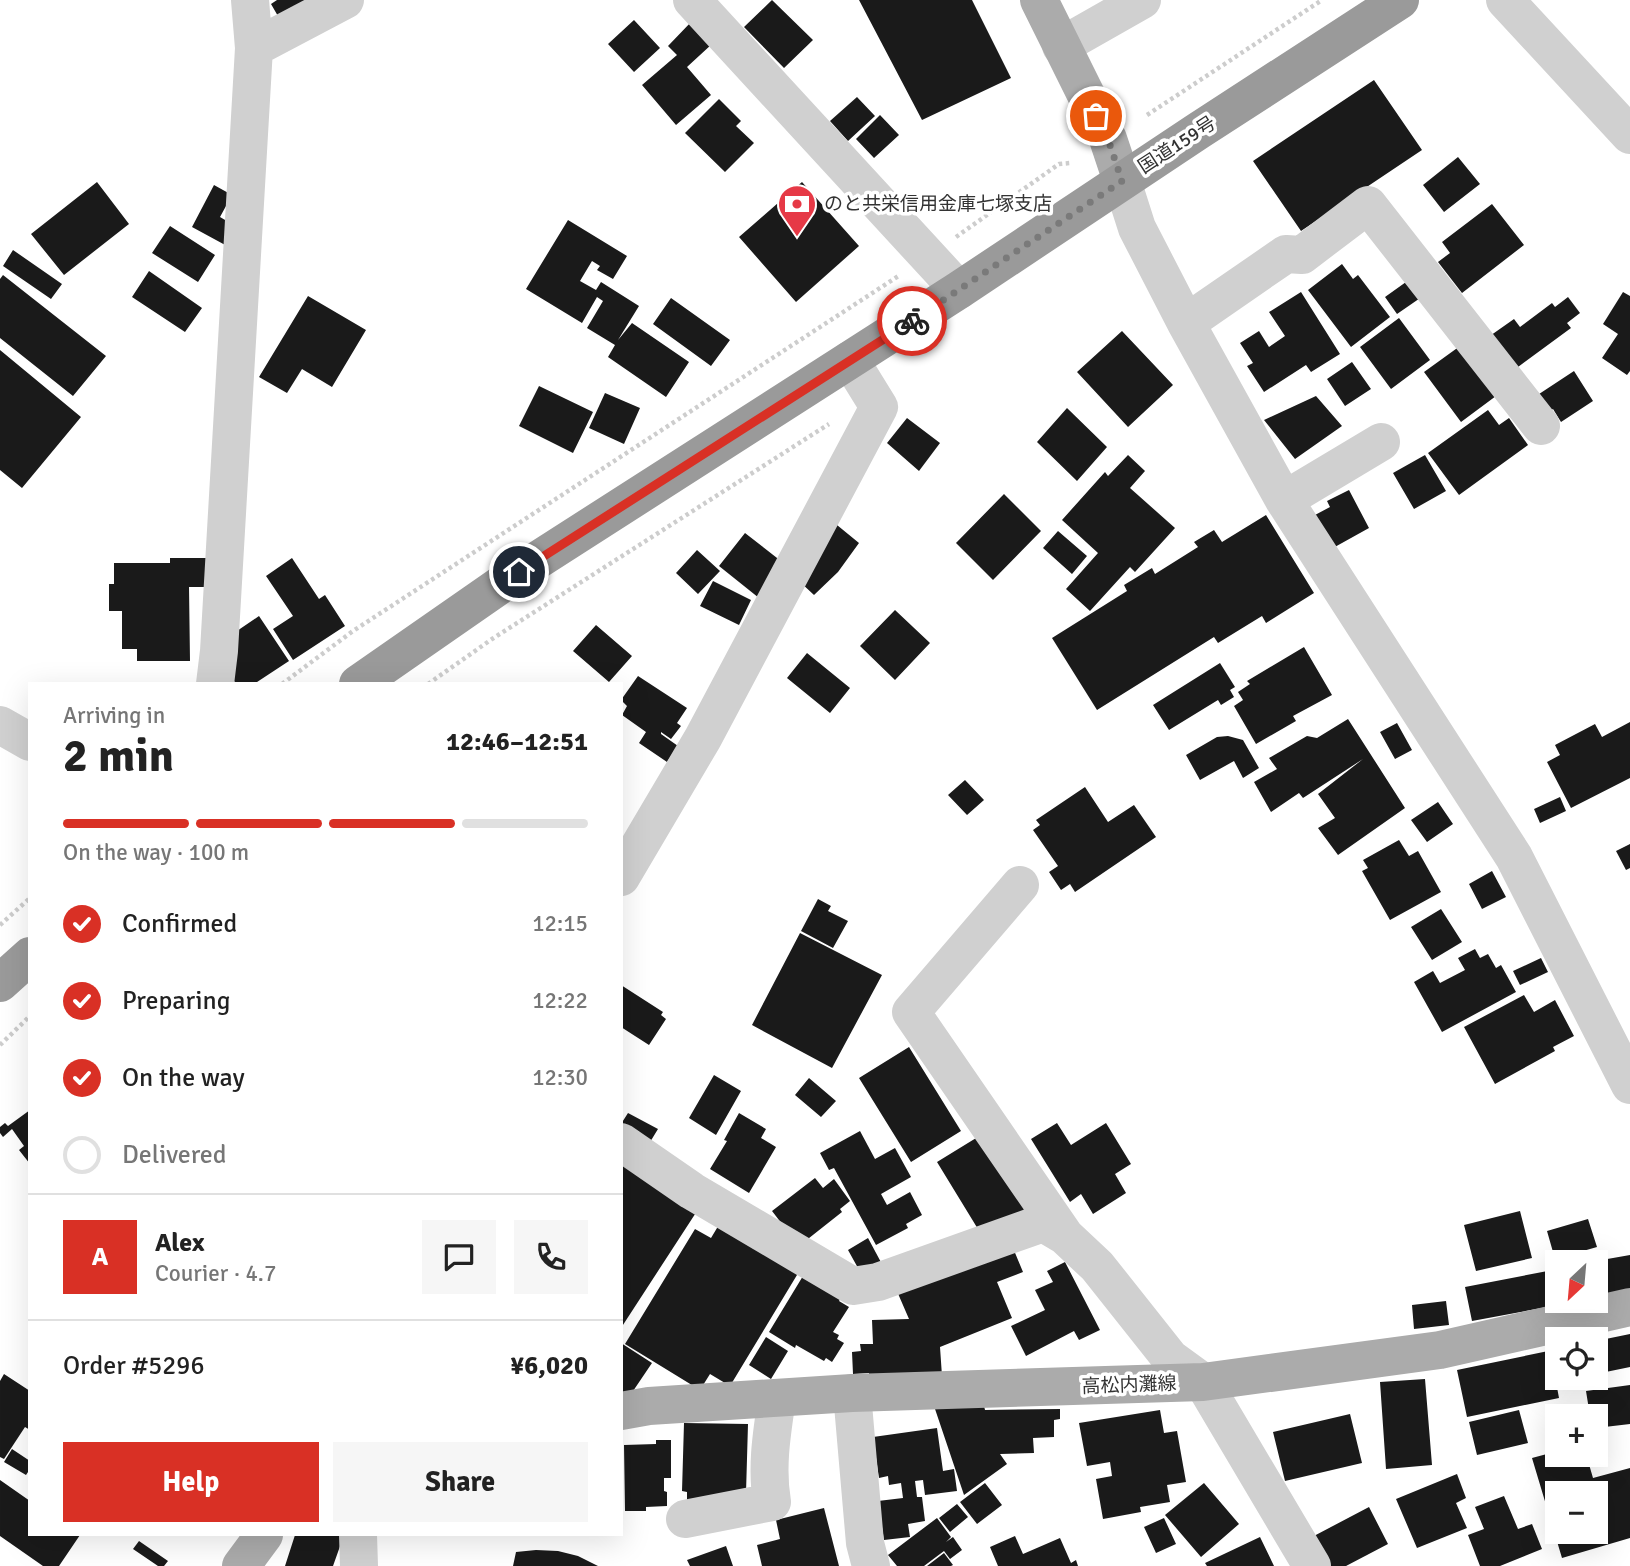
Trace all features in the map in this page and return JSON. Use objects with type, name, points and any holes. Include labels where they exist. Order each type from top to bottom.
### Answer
[{"type":"highway","name":"国道159号","points":[[361,682],[519,572],[960,290],[1400,0]]},
{"type":"highway","points":[[0,983],[28,958]]},
{"type":"main road","points":[[1039,0],[1108,139],[1122,181]]},
{"type":"main road","name":"高松内灘線","points":[[623,1411],[649,1406],[852,1393],[1203,1382],[1440,1350],[1630,1307]]},
{"type":"main road","points":[[241,1566],[263,1536]]},
{"type":"street","points":[[215,682],[254,48],[250,0]]},
{"type":"street","points":[[254,48],[345,0]]},
{"type":"street","points":[[692,0],[960,290]]},
{"type":"street","points":[[1061,46],[1142,0]]},
{"type":"street","points":[[1505,0],[1630,135]]},
{"type":"street","points":[[1122,181],[1137,228],[1186,323],[1284,499],[1514,857],[1630,1085]]},
{"type":"street","points":[[1186,323],[1286,254],[1302,255],[1368,205],[1541,426]]},
{"type":"street","points":[[623,874],[703,738],[879,407],[850,360]]},
{"type":"street","points":[[1284,499],[1381,442]]},
{"type":"street","points":[[0,725],[28,741]]},
{"type":"street","points":[[1020,885],[911,1012],[1065,1236],[1097,1266],[1170,1358],[1203,1382],[1312,1566]]},
{"type":"street","points":[[623,1143],[692,1191],[853,1286],[878,1282],[1043,1223],[1065,1236]]},
{"type":"street","points":[[852,1393],[865,1543],[871,1566]]},
{"type":"street","points":[[685,1519],[772,1502],[769,1483],[771,1434],[777,1398]]},
{"type":"street","points":[[358,1536],[359,1566]]},
{"type":"path","points":[[1147,115],[1322,0]]},
{"type":"path","points":[[285,682],[353,631],[928,257],[1059,164],[1070,163]]},
{"type":"path","points":[[431,682],[492,639],[832,422]]},
{"type":"path","points":[[0,925],[28,900]]},
{"type":"path","points":[[0,1045],[28,1018]]},
{"type":"building","points":[[277,0],[320,0],[286,30],[271,4]]},
{"type":"building","points":[[772,0],[813,40],[784,68],[744,27]]},
{"type":"building","points":[[859,0],[972,0],[1011,78],[922,120]]},
{"type":"building","points":[[634,20],[660,48],[634,72],[608,44]]},
{"type":"building","points":[[692,21],[712,44],[687,67],[711,95],[676,125],[642,85],[677,55],[668,46]]},
{"type":"building","points":[[1374,80],[1422,150],[1301,231],[1253,161]]},
{"type":"building","points":[[857,97],[875,116],[848,141],[830,121]]},
{"type":"building","points":[[719,99],[741,121],[736,126],[754,143],[725,172],[685,133]]},
{"type":"building","points":[[880,115],[899,135],[874,158],[856,139]]},
{"type":"building","points":[[1458,157],[1480,184],[1444,212],[1423,185]]},
{"type":"building","points":[[97,182],[129,224],[64,275],[31,234]]},
{"type":"building","points":[[802,182],[859,246],[796,302],[739,237]]},
{"type":"building","points":[[214,185],[232,195],[220,217],[237,227],[227,246],[192,227]]},
{"type":"building","points":[[1492,204],[1524,245],[1462,293],[1438,262],[1450,253],[1442,242]]},
{"type":"building","points":[[568,220],[627,256],[613,279],[597,270],[600,266],[592,261],[580,281],[596,290],[601,282],[639,306],[618,340],[632,323],[689,362],[666,397],[608,357],[615,345],[587,328],[603,301],[597,297],[582,323],[526,289]]},
{"type":"building","points":[[170,226],[215,255],[198,282],[152,253]]},
{"type":"building","points":[[13,250],[62,284],[51,299],[3,266]]},
{"type":"building","points":[[1342,264],[1353,279],[1358,275],[1390,317],[1351,347],[1308,290]]},
{"type":"building","points":[[149,271],[202,308],[185,332],[132,297]]},
{"type":"building","points":[[3,275],[106,356],[73,396],[0,338],[0,279]]},
{"type":"building","points":[[1413,277],[1426,294],[1397,314],[1385,297]]},
{"type":"building","points":[[1301,292],[1340,354],[1311,372],[1306,365],[1264,392],[1247,366],[1253,363],[1240,343],[1259,331],[1269,347],[1285,336],[1269,312]]},
{"type":"building","points":[[1623,292],[1630,296],[1630,371],[1627,375],[1602,358],[1618,334],[1603,324]]},
{"type":"building","points":[[308,296],[366,330],[332,387],[302,369],[287,393],[259,377]]},
{"type":"building","points":[[1568,297],[1580,313],[1567,323],[1571,328],[1518,367],[1487,338],[1514,319],[1520,327],[1552,303],[1555,307]]},
{"type":"building","points":[[671,298],[730,340],[711,366],[653,324]]},
{"type":"building","points":[[1399,318],[1430,360],[1391,389],[1360,347]]},
{"type":"building","points":[[1122,331],[1173,385],[1128,427],[1077,372]]},
{"type":"building","points":[[1460,346],[1496,396],[1461,422],[1424,372]]},
{"type":"building","points":[[0,350],[81,417],[22,488],[0,470]]},
{"type":"building","points":[[1352,362],[1371,389],[1345,406],[1327,379]]},
{"type":"building","points":[[1574,371],[1593,401],[1561,422],[1553,409],[1545,414],[1533,398]]},
{"type":"building","points":[[539,386],[593,412],[573,453],[519,426]]},
{"type":"building","points":[[605,393],[640,408],[624,444],[589,428]]},
{"type":"building","points":[[1316,396],[1342,426],[1295,459],[1264,420]]},
{"type":"building","points":[[1067,408],[1107,447],[1077,481],[1037,442]]},
{"type":"building","points":[[1488,410],[1499,425],[1509,418],[1528,445],[1459,495],[1428,453]]},
{"type":"building","points":[[907,418],[940,443],[919,471],[887,443]]},
{"type":"building","points":[[1128,455],[1145,471],[1130,488],[1175,528],[1135,572],[1130,567],[1090,611],[1066,589],[1098,553],[1062,520],[1105,472],[1108,476]]},
{"type":"building","points":[[1425,455],[1446,491],[1414,509],[1393,473]]},
{"type":"building","points":[[1349,490],[1369,528],[1333,548],[1315,515],[1330,507],[1327,501]]},
{"type":"building","points":[[1004,494],[1041,531],[993,580],[956,543]]},
{"type":"building","points":[[1266,515],[1314,593],[1266,623],[1262,616],[1218,643],[1214,637],[1097,710],[1052,638],[1127,591],[1124,585],[1152,568],[1155,574],[1198,547],[1194,542],[1214,530],[1222,542]]},
{"type":"building","points":[[837,525],[859,543],[838,572],[814,595],[799,581]]},
{"type":"building","points":[[1058,531],[1087,556],[1072,574],[1043,548]]},
{"type":"building","points":[[745,533],[786,565],[759,598],[719,566]]},
{"type":"building","points":[[697,550],[720,571],[698,594],[676,573]]},
{"type":"building","points":[[170,558],[210,558],[210,587],[189,587],[190,661],[137,661],[137,649],[122,649],[122,611],[109,611],[109,584],[114,584],[114,563],[170,563]]},
{"type":"building","points":[[292,558],[319,599],[325,595],[345,626],[293,660],[273,629],[293,616],[266,576]]},
{"type":"building","points":[[713,581],[751,600],[739,625],[700,606]]},
{"type":"building","points":[[895,610],[930,643],[895,680],[860,646]]},
{"type":"building","points":[[259,616],[289,661],[257,682],[235,682],[227,670],[234,633]]},
{"type":"building","points":[[596,625],[632,656],[609,682],[573,651]]},
{"type":"building","points":[[1304,647],[1332,695],[1293,716],[1296,721],[1256,744],[1234,706],[1243,700],[1238,692],[1250,684],[1247,681]]},
{"type":"building","points":[[807,653],[850,688],[830,713],[787,678]]},
{"type":"building","points":[[1220,663],[1235,687],[1230,690],[1234,697],[1221,705],[1218,700],[1169,730],[1153,705]]},
{"type":"building","points":[[638,676],[687,708],[677,723],[681,726],[671,739],[661,732],[678,746],[667,762],[639,743],[646,732],[623,716],[627,706],[623,697]]},
{"type":"building","points":[[1348,719],[1405,808],[1338,855],[1318,828],[1335,818],[1318,794],[1363,759],[1303,798],[1299,793],[1271,812],[1254,782],[1277,769],[1269,758],[1307,736],[1317,738]]},
{"type":"building","points":[[1630,722],[1630,778],[1571,808],[1547,762],[1560,755],[1555,745],[1595,724],[1602,737]]},
{"type":"building","points":[[1397,723],[1412,750],[1395,759],[1380,732]]},
{"type":"building","points":[[1228,736],[1243,740],[1259,768],[1243,778],[1234,761],[1200,780],[1186,755],[1217,737]]},
{"type":"building","points":[[965,780],[984,800],[967,815],[948,795]]},
{"type":"building","points":[[1085,787],[1108,822],[1134,805],[1156,837],[1075,892],[1070,884],[1061,890],[1049,872],[1058,866],[1033,830],[1040,825],[1036,820]]},
{"type":"building","points":[[1560,797],[1566,811],[1540,823],[1534,809]]},
{"type":"building","points":[[1438,802],[1453,824],[1427,842],[1411,820]]},
{"type":"building","points":[[1399,840],[1409,856],[1418,851],[1441,892],[1390,920],[1362,871],[1368,868],[1363,860]]},
{"type":"building","points":[[1630,844],[1630,868],[1626,870],[1616,851]]},
{"type":"building","points":[[1492,871],[1506,897],[1482,909],[1469,884]]},
{"type":"building","points":[[818,899],[831,906],[828,911],[848,921],[833,948],[801,931]]},
{"type":"building","points":[[1441,909],[1462,942],[1432,960],[1411,927]]},
{"type":"building","points":[[800,933],[882,975],[832,1068],[752,1025]]},
{"type":"building","points":[[1475,949],[1480,958],[1488,954],[1496,968],[1501,965],[1516,992],[1442,1032],[1414,982],[1433,971],[1440,983],[1465,970],[1458,958]]},
{"type":"building","points":[[1541,958],[1548,972],[1520,985],[1513,971]]},
{"type":"building","points":[[623,986],[663,1012],[661,1015],[666,1019],[649,1045],[623,1028]]},
{"type":"building","points":[[1524,995],[1534,1012],[1555,1000],[1574,1036],[1553,1047],[1555,1051],[1495,1084],[1464,1027]]},
{"type":"building","points":[[909,1047],[961,1131],[911,1162],[859,1078]]},
{"type":"building","points":[[714,1075],[741,1091],[716,1135],[689,1118]]},
{"type":"building","points":[[809,1078],[836,1101],[821,1117],[795,1095]]},
{"type":"building","points":[[28,1111],[28,1161],[19,1150],[24,1146],[12,1129],[3,1137],[0,1133],[0,1127],[5,1123],[8,1126]]},
{"type":"building","points":[[628,1113],[658,1129],[647,1147],[623,1126]]},
{"type":"building","points":[[739,1113],[766,1129],[761,1138],[776,1147],[749,1193],[710,1169],[727,1141],[724,1140]]},
{"type":"building","points":[[1057,1123],[1071,1145],[1106,1123],[1131,1164],[1115,1174],[1126,1193],[1093,1214],[1081,1194],[1070,1202],[1031,1139]]},
{"type":"building","points":[[860,1131],[875,1159],[895,1148],[911,1177],[881,1194],[887,1205],[910,1192],[922,1215],[906,1224],[908,1228],[876,1245],[834,1168],[829,1170],[820,1153]]},
{"type":"building","points":[[981,1135],[1028,1211],[981,1234],[937,1162]]},
{"type":"building","points":[[623,1158],[699,1208],[623,1325]]},
{"type":"building","points":[[815,1178],[823,1188],[834,1179],[850,1201],[840,1209],[842,1212],[799,1246],[772,1211]]},
{"type":"building","points":[[1520,1211],[1532,1258],[1476,1271],[1464,1225]]},
{"type":"building","points":[[1588,1219],[1597,1247],[1586,1250],[1552,1250],[1547,1231]]},
{"type":"building","points":[[720,1223],[800,1270],[730,1386],[710,1374],[700,1390],[625,1344],[695,1229],[711,1238]]},
{"type":"building","points":[[868,1238],[883,1266],[863,1277],[848,1250]]},
{"type":"building","points":[[1013,1248],[1023,1272],[997,1282],[1012,1318],[940,1347],[942,1376],[869,1379],[869,1373],[853,1374],[852,1352],[861,1351],[860,1344],[873,1344],[872,1320],[909,1319],[896,1289]]},
{"type":"building","points":[[1630,1255],[1630,1291],[1608,1295],[1608,1259]]},
{"type":"building","points":[[1065,1262],[1100,1330],[1079,1340],[1074,1331],[1026,1356],[1011,1326],[1045,1310],[1035,1290],[1053,1282],[1047,1271]]},
{"type":"building","points":[[806,1271],[843,1294],[839,1301],[849,1307],[833,1332],[839,1335],[837,1339],[844,1343],[832,1362],[826,1358],[824,1361],[796,1345],[795,1348],[769,1332]]},
{"type":"building","points":[[1545,1272],[1545,1307],[1472,1321],[1465,1287]]},
{"type":"building","points":[[1446,1301],[1449,1325],[1414,1329],[1412,1305]]},
{"type":"building","points":[[1630,1334],[1630,1367],[1608,1372],[1608,1339]]},
{"type":"building","points":[[766,1337],[788,1351],[771,1379],[749,1365]]},
{"type":"building","points":[[623,1344],[652,1363],[629,1397],[623,1397]]},
{"type":"building","points":[[1545,1352],[1545,1390],[1558,1390],[1559,1398],[1467,1417],[1457,1370]]},
{"type":"building","points":[[4,1374],[28,1390],[28,1429],[25,1427],[4,1459],[0,1457],[0,1381]]},
{"type":"building","points":[[1425,1379],[1432,1465],[1386,1469],[1380,1382]]},
{"type":"building","points":[[1630,1385],[1630,1424],[1608,1427],[1608,1404],[1588,1404],[1586,1391]]},
{"type":"building","points":[[934,1406],[984,1406],[985,1410],[1060,1409],[1060,1419],[1054,1420],[1054,1437],[1033,1438],[1034,1453],[1000,1454],[1007,1464],[964,1495]]},
{"type":"building","points":[[1160,1410],[1164,1433],[1177,1431],[1186,1482],[1167,1485],[1170,1502],[1140,1507],[1141,1512],[1103,1519],[1096,1479],[1112,1476],[1110,1462],[1087,1466],[1079,1423]]},
{"type":"building","points":[[1519,1410],[1528,1443],[1477,1455],[1469,1422]]},
{"type":"building","points":[[1350,1414],[1362,1463],[1285,1481],[1273,1432]]},
{"type":"building","points":[[684,1423],[748,1424],[746,1493],[687,1508],[687,1492],[682,1491]]},
{"type":"building","points":[[937,1428],[943,1471],[954,1469],[957,1491],[925,1495],[923,1480],[915,1481],[917,1497],[922,1497],[925,1521],[908,1524],[910,1537],[884,1540],[878,1501],[903,1498],[901,1483],[889,1485],[888,1476],[879,1478],[873,1437]]},
{"type":"building","points":[[656,1440],[671,1440],[671,1478],[664,1478],[667,1506],[646,1507],[646,1511],[625,1511],[624,1445],[656,1444]]},
{"type":"building","points":[[12,1449],[28,1460],[28,1472],[26,1475],[4,1462]]},
{"type":"building","points":[[1545,1454],[1545,1467],[1590,1467],[1593,1478],[1630,1468],[1630,1538],[1562,1558],[1558,1544],[1608,1544],[1608,1481],[1545,1481],[1545,1501],[1532,1458]]},
{"type":"building","points":[[1457,1474],[1466,1498],[1456,1503],[1467,1528],[1417,1548],[1396,1499]]},
{"type":"building","points":[[0,1480],[28,1500],[28,1536],[79,1536],[59,1566],[43,1566],[0,1536]]},
{"type":"building","points":[[985,1483],[1002,1505],[977,1524],[960,1502]]},
{"type":"building","points":[[1204,1483],[1239,1524],[1201,1557],[1165,1515]]},
{"type":"building","points":[[1504,1496],[1518,1529],[1532,1524],[1542,1549],[1500,1566],[1480,1566],[1468,1535],[1484,1529],[1475,1507]]},
{"type":"building","points":[[957,1504],[968,1517],[950,1532],[939,1518]]},
{"type":"building","points":[[1369,1507],[1388,1544],[1346,1566],[1327,1566],[1312,1537]]},
{"type":"building","points":[[824,1508],[839,1566],[762,1566],[757,1545],[780,1539],[776,1520]]},
{"type":"building","points":[[937,1518],[951,1537],[946,1542],[953,1537],[962,1550],[950,1559],[944,1551],[924,1566],[897,1566],[888,1555]]},
{"type":"building","points":[[1164,1518],[1176,1544],[1156,1553],[1144,1527]]},
{"type":"building","points":[[295,1536],[344,1536],[333,1566],[285,1566]]},
{"type":"building","points":[[1015,1536],[1023,1554],[1060,1538],[1071,1563],[1076,1560],[1078,1566],[998,1566],[990,1547]]},
{"type":"building","points":[[1260,1537],[1274,1566],[1207,1566],[1205,1563]]},
{"type":"building","points":[[139,1541],[168,1561],[164,1566],[158,1566],[133,1549]]},
{"type":"building","points":[[726,1546],[733,1566],[690,1566],[687,1560]]},
{"type":"building","points":[[558,1551],[578,1556],[598,1566],[513,1566],[516,1552]]},
{"type":"building","points":[[944,1553],[953,1565],[927,1566]]},
{"type":"way so far","points":[[912,321],[1122,181],[1108,139],[1096,116]]},
{"type":"place","name":"のと共栄信用金庫七塚支店","points":[[797,238]]},
{"type":"route","points":[[519,572],[912,321]]}]
